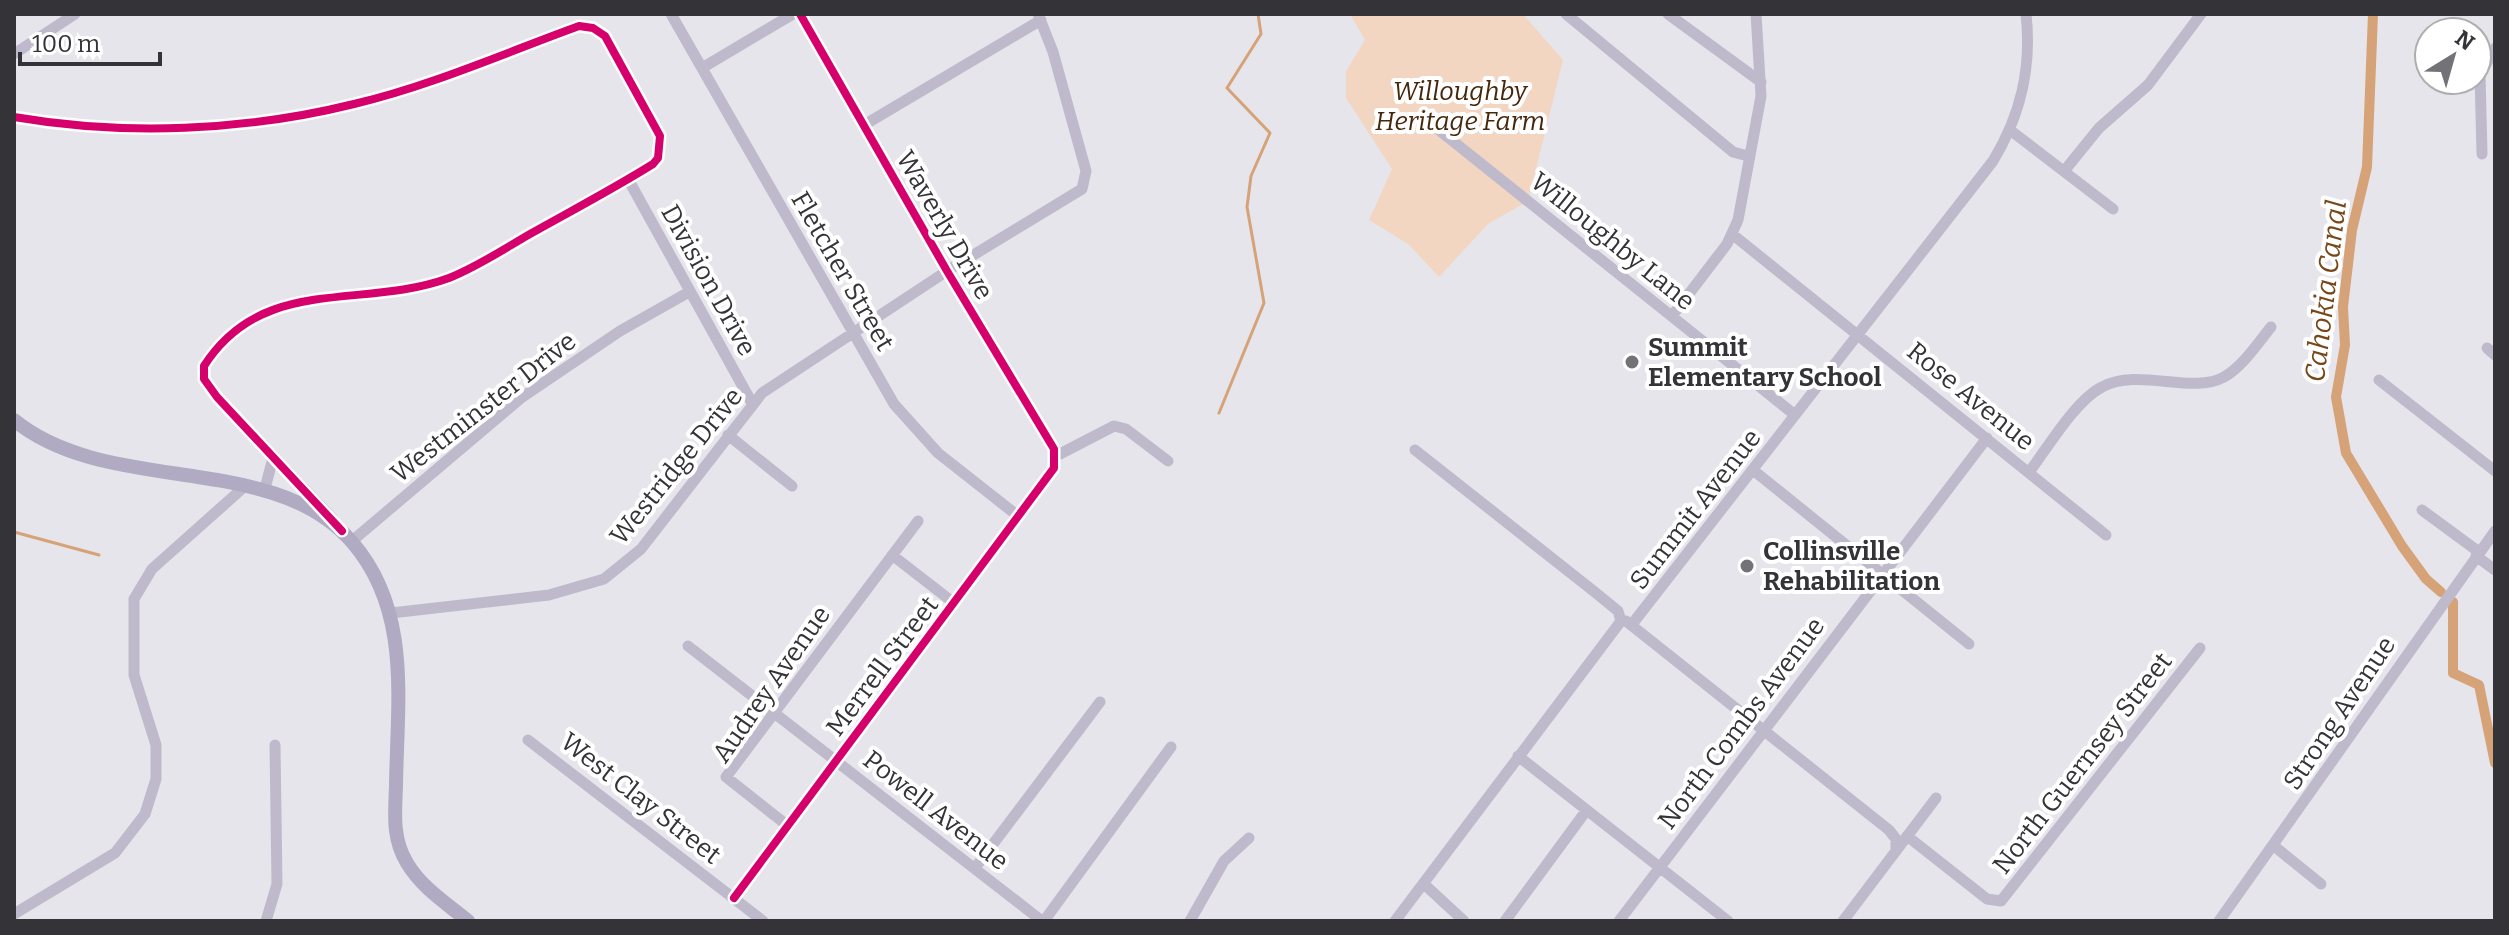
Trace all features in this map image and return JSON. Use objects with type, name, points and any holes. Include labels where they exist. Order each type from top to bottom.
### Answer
[{"type":"main road","points":[[14,420],[52,443],[92,459],[264,492],[307,509],[347,536],[376,575],[391,613],[399,663],[396,837],[417,878],[468,921]]},
{"type":"street","points":[[14,54],[75,14]]},
{"type":"street","name":"Fletcher Street","points":[[671,14],[894,404],[923,439],[1018,516]]},
{"type":"street","points":[[702,68],[793,14]]},
{"type":"street","name":"Waverly Drive","points":[[800,14],[1056,456]]},
{"type":"street","points":[[1566,14],[1733,152],[1748,156]]},
{"type":"street","points":[[1668,14],[1761,82]]},
{"type":"street","points":[[1672,316],[1732,234],[1761,82],[1756,14]]},
{"type":"street","name":"Summit Avenue","points":[[1395,921],[1518,756],[1753,470],[1993,161],[2010,130],[2027,69],[2026,14]]},
{"type":"street","points":[[2065,170],[2099,128],[2148,85],[2201,14]]},
{"type":"street","points":[[864,125],[1040,17]]},
{"type":"street","name":"Westridge Drive","points":[[391,613],[549,595],[604,579],[641,549],[752,403],[947,271],[1076,193],[1084,184],[1086,171],[1040,17]]},
{"type":"street","points":[[14,117],[156,128],[270,120],[388,95],[586,26],[605,36],[660,136],[658,158],[628,179],[453,277],[415,287],[285,304],[266,311],[237,330],[204,366],[204,379],[347,536]]},
{"type":"street","points":[[2482,154],[2480,73],[2495,48]]},
{"type":"street","name":"Willoughby Lane","points":[[1439,130],[1795,415]]},
{"type":"street","points":[[2010,130],[2113,209]]},
{"type":"street","name":"Division Drive","points":[[628,179],[752,403]]},
{"type":"street","name":"Rose Avenue","points":[[1732,234],[2106,535]]},
{"type":"street","name":"Westminster Drive","points":[[347,536],[521,398],[620,331],[689,292]]},
{"type":"street","points":[[2030,471],[2086,399],[2099,388],[2132,380],[2213,382],[2230,373],[2271,327]]},
{"type":"street","points":[[2379,380],[2495,471]]},
{"type":"street","points":[[1056,456],[1114,426],[1126,429],[1168,461]]},
{"type":"street","points":[[728,435],[792,486]]},
{"type":"street","name":"North Combs Avenue","points":[[1619,921],[1762,729],[1987,438]]},
{"type":"street","points":[[1415,450],[1889,830],[1896,839],[1896,851]]},
{"type":"street","name":"Merrell Street","points":[[734,898],[1054,468],[1056,456]]},
{"type":"street","points":[[264,492],[273,458]]},
{"type":"street","points":[[1753,470],[1969,644]]},
{"type":"street","points":[[14,914],[115,853],[145,814],[156,779],[156,745],[134,675],[134,599],[152,569],[244,487]]},
{"type":"street","points":[[2422,510],[2495,570]]},
{"type":"street","name":"Audrey Avenue","points":[[788,826],[726,777],[918,521]]},
{"type":"street","name":"Strong Avenue","points":[[2219,921],[2495,531]]},
{"type":"street","points":[[892,555],[954,603]]},
{"type":"street","name":"Powell Avenue","points":[[688,646],[1043,921]]},
{"type":"street","name":"North Guernsey Street","points":[[1907,836],[1987,899],[1996,902],[2006,897],[2200,648]]},
{"type":"street","points":[[975,868],[1100,702]]},
{"type":"street","name":"West Clay Street","points":[[528,740],[763,921]]},
{"type":"street","points":[[266,921],[277,884],[275,745]]},
{"type":"street","points":[[1043,921],[1171,747]]},
{"type":"street","points":[[1518,756],[1728,921]]},
{"type":"street","points":[[1843,921],[1936,798]]},
{"type":"street","points":[[1505,921],[1586,811]]},
{"type":"street","points":[[1190,921],[1224,861],[1249,838]]},
{"type":"street","points":[[2274,846],[2321,884]]},
{"type":"street","points":[[1424,884],[1464,921]]},
{"type":"green space","name":"Willoughby Heritage Farm","points":[[1350,14],[1523,14],[1563,60],[1528,201],[1488,224],[1439,277],[1408,244],[1369,220],[1392,169],[1346,98],[1346,71],[1365,40]]},
{"type":"waterway","points":[[1219,413],[1264,303],[1247,207],[1251,176],[1270,133],[1227,88],[1261,34],[1258,14]]},
{"type":"waterway","name":"Cahokia Canal","points":[[2373,14],[2367,167],[2352,230],[2343,307],[2345,345],[2336,397],[2346,453],[2402,546],[2426,579],[2441,592]]},
{"type":"waterway","points":[[14,532],[99,555]]},
{"type":"waterway","name":"Cahokia Canal","points":[[2453,602],[2453,673],[2479,685],[2495,763]]},
{"type":"cycle path","points":[[734,898],[1054,468],[1054,449],[947,271],[800,14]]},
{"type":"cycle path","points":[[14,117],[99,127],[142,128],[185,128],[270,120],[354,104],[411,88],[579,26],[593,28],[605,36],[660,136],[658,158],[653,164],[449,278],[416,287],[285,306],[255,318],[228,337],[204,366],[204,379],[217,397],[342,531]]},
{"type":"place","name":"Summit Elementary School","points":[[1632,362]]},
{"type":"place","name":"Collinsville Rehabilitation","points":[[1747,566]]}]
